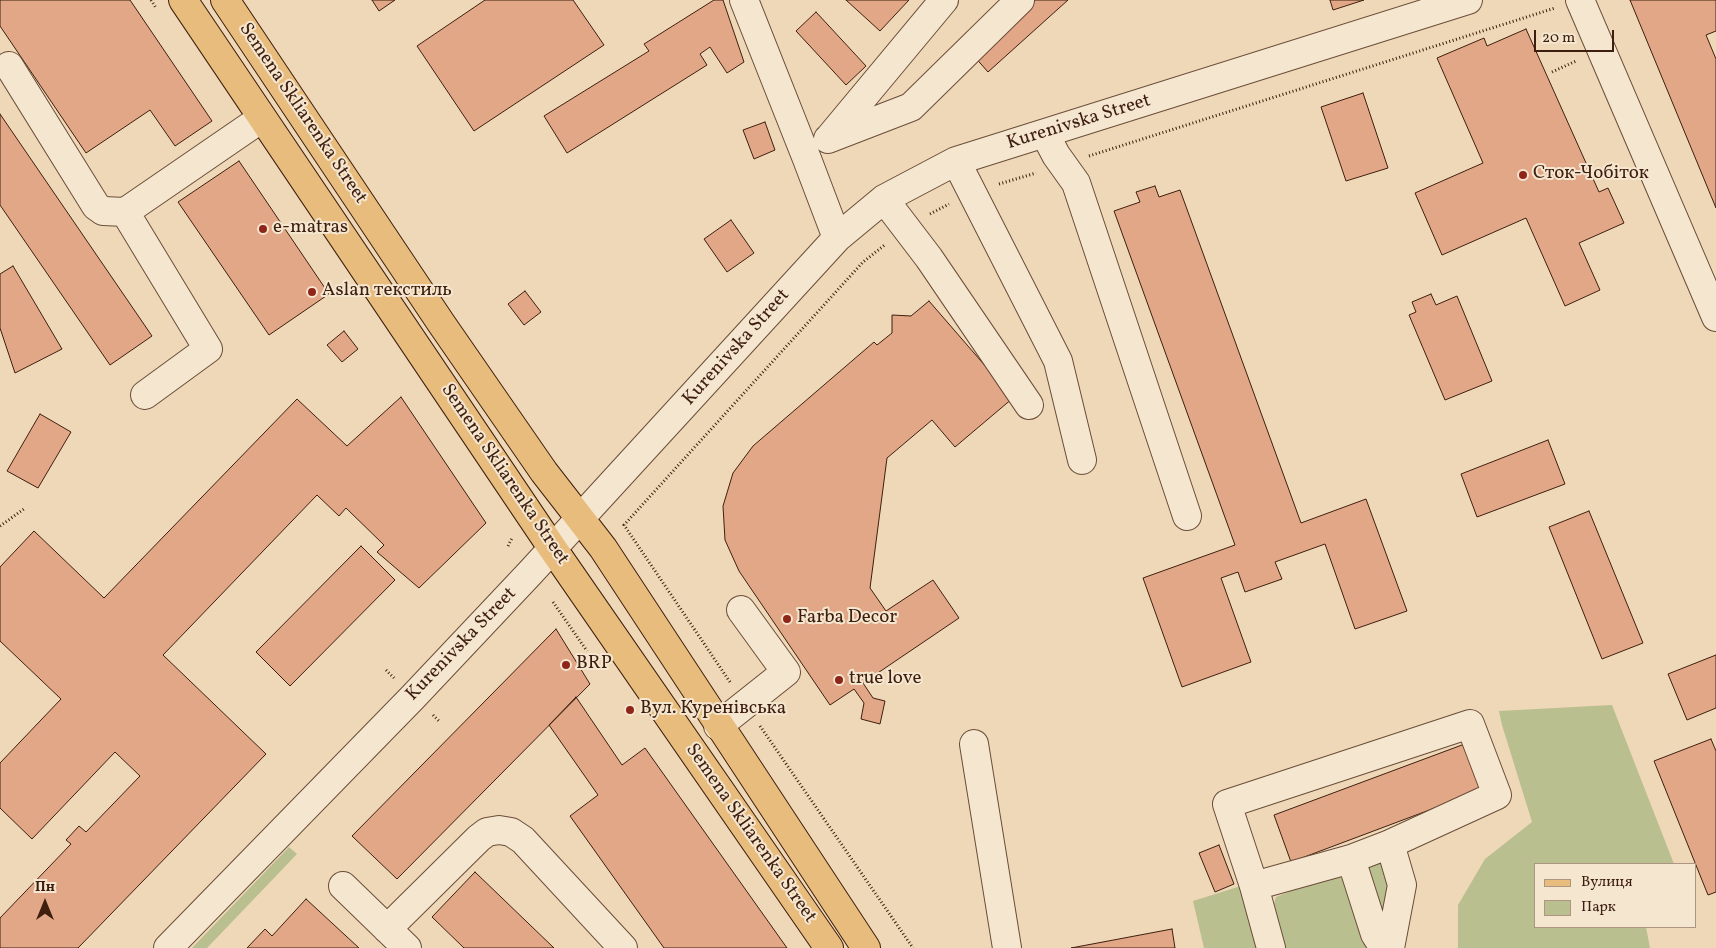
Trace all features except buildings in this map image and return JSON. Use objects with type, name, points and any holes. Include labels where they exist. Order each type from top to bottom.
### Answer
[{"type":"main road","name":"Semena Skliarenka Street","points":[[183,0],[553,549],[829,948]]},
{"type":"main road","name":"Semena Skliarenka Street","points":[[225,0],[441,323],[544,472],[603,548],[718,726],[866,948]]},
{"type":"street","points":[[744,0],[837,238]]},
{"type":"street","points":[[807,159],[828,140],[944,0]]},
{"type":"street","points":[[828,140],[911,107],[1020,0]]},
{"type":"street","name":"Kurenivska Street","points":[[168,948],[406,704],[553,549],[837,238],[884,199],[956,161],[1468,0]]},
{"type":"street","points":[[1580,0],[1716,317]]},
{"type":"street","points":[[9,66],[96,206],[103,211],[125,212],[262,118]]},
{"type":"street","points":[[1046,134],[1056,155],[1076,183],[1186,516]]},
{"type":"street","points":[[956,161],[1058,361],[1082,460]]},
{"type":"street","points":[[884,199],[929,258],[1029,405]]},
{"type":"street","points":[[125,212],[208,349],[146,395]]},
{"type":"street","points":[[718,726],[786,672],[741,610]]},
{"type":"street","points":[[1254,886],[1351,859],[1390,844],[1497,796],[1470,724],[1227,804],[1254,886],[1271,948]]},
{"type":"street","points":[[974,744],[1007,948]]},
{"type":"street","points":[[387,929],[479,838],[487,832],[499,830],[510,832],[523,840],[624,948]]},
{"type":"street","points":[[1390,844],[1402,884],[1390,948]]},
{"type":"street","points":[[1351,859],[1375,934],[1384,948]]},
{"type":"street","points":[[343,886],[407,948]]},
{"type":"path","points":[[1552,72],[1576,61]]},
{"type":"path","points":[[0,526],[24,509]]},
{"type":"path","points":[[624,525],[913,948]]},
{"type":"green space","points":[[1612,705],[1674,863],[1534,863],[1534,928],[1646,928],[1650,948],[1458,948],[1458,905],[1485,859],[1532,822],[1499,711]]},
{"type":"green space","points":[[289,847],[297,854],[207,948],[192,948]]},
{"type":"green space","points":[[1384,857],[1395,883],[1383,920],[1366,878],[1367,864]]},
{"type":"green space","points":[[1333,874],[1352,884],[1371,948],[1279,948],[1270,916],[1276,897]]},
{"type":"green space","points":[[1244,885],[1261,948],[1204,948],[1193,901]]},
{"type":"place","name":"Сток-Чобіток","points":[[1523,175]]},
{"type":"place","name":"e-matras","points":[[263,229]]},
{"type":"place","name":"Aslan текстиль","points":[[312,292]]},
{"type":"place","name":"Farba Decor","points":[[787,619]]},
{"type":"place","name":"BRP","points":[[566,665]]},
{"type":"place","name":"true love","points":[[839,680]]},
{"type":"place","name":"Вул. Куренівська","points":[[630,710]]}]
